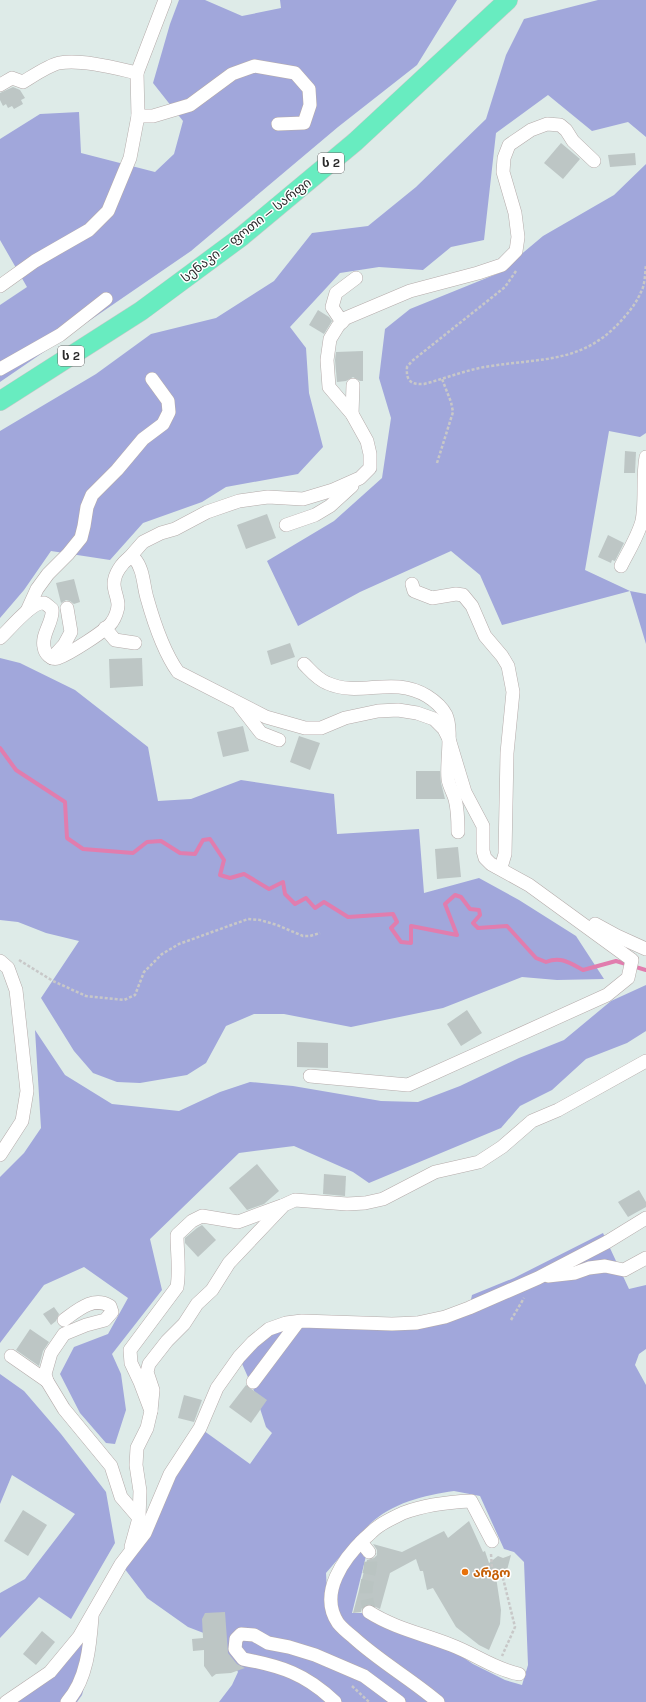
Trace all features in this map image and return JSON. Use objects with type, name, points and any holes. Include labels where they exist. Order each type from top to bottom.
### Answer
[{"type":"highway","name":"სენაკი — ფოთი — სარფი","points":[[0,401],[141,311],[242,237],[356,142],[508,0]]},
{"type":"street","points":[[0,286],[35,261],[89,230],[108,211],[130,158],[138,116],[136,73],[165,0]]},
{"type":"street","points":[[0,85],[12,78],[23,82],[58,63],[68,62],[100,65],[136,73]]},
{"type":"street","points":[[138,116],[153,116],[190,105],[232,74],[254,66],[295,73],[309,89],[310,105],[304,124],[278,124]]},
{"type":"street","points":[[286,525],[315,515],[330,506],[370,468],[370,454],[367,441],[352,414],[329,387],[327,360],[330,339],[342,322],[346,318],[367,308],[410,291],[502,265],[516,251],[518,237],[515,213],[503,172],[504,158],[509,145],[531,130],[547,124],[560,125],[566,130],[573,141],[594,161]]},
{"type":"street","points":[[342,322],[332,307],[336,293],[356,278]]},
{"type":"street","points":[[0,370],[60,335],[106,299]]},
{"type":"street","points":[[27,611],[37,589],[44,579],[81,538],[87,507],[92,495],[117,470],[143,439],[163,424],[169,412],[168,401],[152,379]]},
{"type":"street","points":[[352,414],[353,386]]},
{"type":"street","points":[[621,566],[641,522],[644,506],[643,483],[646,457]]},
{"type":"street","points":[[0,638],[27,611],[39,604],[45,604],[52,609],[53,614],[47,626],[43,646],[47,655],[57,659],[70,652],[111,623],[118,605],[114,584],[117,575],[123,562],[129,558],[143,542],[160,533],[175,529],[207,512],[239,501],[268,497],[303,499],[333,490],[360,478]]},
{"type":"street","points":[[129,558],[134,558],[139,564],[147,598],[157,629],[171,662],[178,672],[238,704],[266,717],[305,728],[321,728],[345,718],[378,711],[398,710],[418,713],[434,719],[444,729],[449,739],[465,792],[483,826],[483,851],[485,858],[497,867],[550,899],[632,960],[628,978],[608,995],[408,1086],[310,1076]]},
{"type":"street","points":[[412,584],[414,591],[432,598],[456,594],[463,595],[472,606],[485,636],[502,656],[508,666],[513,692],[507,753],[505,854],[502,864],[497,867]]},
{"type":"street","points":[[52,658],[64,645],[71,632],[67,608]]},
{"type":"street","points":[[105,628],[115,640],[134,643]]},
{"type":"street","points":[[304,664],[317,678],[328,684],[353,689],[394,686],[419,691],[437,702],[447,716],[449,739],[448,780],[459,816],[458,832]]},
{"type":"street","points":[[238,704],[261,733],[279,740]]},
{"type":"street","points":[[550,899],[617,936],[646,949]]},
{"type":"street","points":[[0,961],[8,968],[16,990],[27,1091],[22,1122],[0,1155]]},
{"type":"street","points":[[151,1411],[145,1393],[131,1363],[130,1350],[177,1287],[179,1276],[177,1256],[178,1235],[192,1221],[202,1216],[238,1222],[295,1200],[365,1204],[383,1199],[435,1172],[480,1162],[502,1147],[532,1121],[558,1110],[646,1061]]},
{"type":"street","points":[[129,1553],[139,1518],[140,1491],[136,1465],[136,1448],[147,1428],[151,1411],[153,1390],[147,1372],[149,1364],[167,1341],[184,1324],[198,1304],[212,1290],[229,1263],[284,1205]]},
{"type":"street","points":[[6,1702],[50,1672],[79,1637],[129,1553],[145,1533],[170,1474],[200,1428],[217,1388],[239,1357],[253,1342],[269,1329],[286,1323],[298,1322],[392,1324],[417,1323],[445,1317],[538,1278],[607,1242],[646,1218]]},
{"type":"street","points":[[538,1278],[575,1273],[589,1268],[605,1266],[624,1270],[646,1258]]},
{"type":"street","points":[[64,1320],[85,1306],[97,1302],[110,1306],[112,1312],[105,1320],[86,1325],[64,1334],[51,1353],[46,1374],[47,1381],[64,1409],[111,1466],[121,1497],[139,1518]]},
{"type":"street","points":[[253,1382],[298,1322]]},
{"type":"street","points":[[11,1356],[47,1381]]},
{"type":"street","points":[[438,1702],[420,1687],[364,1648],[338,1624],[332,1612],[330,1598],[334,1582],[341,1566],[365,1547],[378,1526],[404,1513],[446,1503],[472,1501],[491,1548]]},
{"type":"street","points":[[369,1612],[391,1624],[453,1646],[497,1667],[519,1674]]},
{"type":"street","points":[[67,1702],[82,1677],[90,1639],[92,1613]]},
{"type":"street","points":[[335,1702],[302,1676],[272,1664],[243,1659],[235,1648],[236,1640],[242,1634],[254,1635],[268,1643],[289,1646],[315,1655],[364,1676],[399,1702]]},
{"type":"path","points":[[518,265],[516,271],[505,287],[451,329],[407,367],[407,375],[410,381],[416,384],[442,379],[470,370],[528,362],[577,352],[592,346],[614,328],[633,307],[642,291],[646,265]]},
{"type":"path","points":[[436,463],[453,412],[451,402],[442,379]]},
{"type":"path","points":[[16,958],[53,982],[86,996],[124,1000],[135,995],[144,972],[162,954],[179,944],[248,919],[260,920],[277,925],[303,936],[310,936],[320,933]]},
{"type":"path","points":[[491,1548],[492,1569],[502,1574],[515,1627],[497,1667]]},
{"type":"shaded area","points":[[179,0],[205,0],[242,16],[281,8],[280,0],[457,0],[417,65],[338,127],[191,251],[0,382],[0,305],[27,287],[0,240],[0,139],[40,114],[79,112],[81,153],[155,172],[174,154],[183,121],[153,83],[170,24]]},
{"type":"shaded area","points":[[598,0],[646,0],[646,137],[628,122],[592,131],[548,95],[496,133],[484,240],[451,247],[423,270],[379,267],[340,273],[290,327],[306,348],[309,393],[323,447],[298,474],[226,487],[202,502],[143,523],[110,560],[51,551],[24,590],[0,618],[0,431],[96,374],[151,334],[216,318],[274,281],[312,233],[368,226],[416,187],[486,119],[506,55],[524,19]]},
{"type":"shaded area","points":[[646,164],[646,433],[640,437],[609,431],[585,570],[630,591],[502,625],[480,575],[451,551],[360,592],[298,626],[267,561],[334,521],[382,478],[391,418],[379,378],[385,329],[410,309],[499,273],[543,236],[614,195]]},
{"type":"shaded area","points":[[630,591],[646,594],[646,644]]},
{"type":"shaded area","points":[[0,658],[20,663],[75,690],[148,747],[158,801],[191,799],[241,780],[334,794],[337,834],[419,829],[424,893],[479,878],[519,900],[576,936],[604,979],[557,980],[522,977],[443,1008],[351,1027],[284,1014],[254,1014],[226,1026],[206,1063],[187,1075],[140,1083],[117,1082],[93,1073],[74,1051],[41,998],[79,941],[46,933],[18,922],[0,920]]},
{"type":"shaded area","points":[[646,985],[646,1031],[627,1043],[586,1059],[552,1090],[520,1106],[501,1128],[369,1183],[353,1172],[294,1146],[239,1153],[150,1239],[162,1290],[112,1354],[121,1374],[126,1410],[115,1444],[106,1443],[80,1413],[60,1374],[74,1347],[108,1334],[128,1298],[84,1267],[44,1285],[0,1343],[0,1177],[24,1153],[41,1128],[35,1030],[65,1075],[112,1104],[179,1111],[220,1092],[250,1082],[293,1086],[381,1101],[418,1102],[460,1086],[519,1058],[564,1040],[611,1001]]},
{"type":"shaded area","points":[[603,1233],[629,1289],[646,1285],[646,1349],[639,1354],[635,1365],[646,1385],[646,1702],[219,1702],[232,1685],[238,1672],[230,1657],[214,1637],[188,1627],[147,1598],[121,1564],[200,1428],[250,1464],[272,1433],[266,1427],[255,1393],[239,1357],[286,1323],[392,1324],[469,1308],[472,1295],[514,1278]],"holes":[[[454,1491],[480,1496],[504,1549],[514,1552],[524,1562],[528,1665],[522,1685],[505,1680],[473,1664],[449,1648],[366,1613],[352,1613],[367,1552],[361,1550],[346,1571],[337,1591],[338,1609],[327,1592],[326,1573],[369,1525],[387,1511],[409,1501]]]},
{"type":"shaded area","points":[[0,1374],[24,1391],[61,1434],[106,1492],[115,1543],[71,1619],[39,1597],[0,1638],[0,1593],[25,1579],[75,1514],[12,1475],[0,1504]]},
{"type":"shaded area","points":[[79,1637],[94,1649],[82,1695],[77,1702],[6,1702],[50,1672]]},
{"type":"building","points":[[13,87],[20,90],[25,98],[21,100],[23,104],[14,109],[12,106],[8,108],[6,104],[3,106],[0,100],[0,93]]},
{"type":"building","points":[[561,143],[580,159],[563,179],[544,163]]},
{"type":"building","points":[[635,153],[636,165],[610,167],[608,155]]},
{"type":"building","points":[[318,310],[329,317],[332,321],[324,334],[309,325]]},
{"type":"building","points":[[363,351],[363,381],[353,377],[346,381],[337,382],[335,360],[336,352]]},
{"type":"building","points":[[625,451],[636,452],[635,473],[624,473]]},
{"type":"building","points":[[267,514],[276,538],[246,549],[237,525]]},
{"type":"building","points":[[608,535],[624,543],[615,561],[612,560],[611,563],[598,557]]},
{"type":"building","points":[[74,579],[80,602],[74,604],[66,600],[61,603],[56,583]]},
{"type":"building","points":[[290,643],[295,657],[271,665],[267,651]]},
{"type":"building","points":[[142,658],[143,686],[110,688],[109,659]]},
{"type":"building","points":[[243,726],[249,751],[223,757],[217,732]]},
{"type":"building","points":[[299,736],[320,743],[310,770],[290,762]]},
{"type":"building","points":[[416,771],[440,771],[445,799],[416,799]]},
{"type":"building","points":[[458,847],[461,877],[437,879],[435,849]]},
{"type":"building","points":[[467,1010],[482,1033],[461,1046],[447,1024]]},
{"type":"building","points":[[297,1042],[328,1043],[328,1068],[297,1067]]},
{"type":"building","points":[[257,1164],[279,1191],[264,1204],[247,1210],[229,1188]]},
{"type":"building","points":[[324,1174],[346,1176],[345,1196],[323,1194]]},
{"type":"building","points":[[639,1190],[646,1202],[646,1207],[628,1217],[618,1202]]},
{"type":"building","points":[[202,1225],[216,1240],[198,1257],[185,1243],[185,1238]]},
{"type":"building","points":[[54,1307],[59,1314],[56,1321],[51,1325],[43,1314]]},
{"type":"building","points":[[30,1329],[49,1342],[43,1351],[39,1366],[16,1350]]},
{"type":"building","points":[[246,1385],[267,1400],[251,1423],[229,1407]]},
{"type":"building","points":[[184,1395],[202,1400],[194,1422],[178,1418]]},
{"type":"building","points":[[23,1510],[47,1525],[28,1556],[4,1541]]},
{"type":"building","points":[[469,1521],[483,1552],[485,1551],[489,1563],[498,1556],[503,1558],[511,1555],[507,1570],[496,1577],[501,1610],[500,1624],[489,1650],[479,1645],[456,1627],[433,1588],[427,1590],[423,1571],[420,1571],[416,1559],[390,1573],[380,1609],[369,1604],[362,1608],[361,1612],[353,1613],[367,1560],[374,1558],[377,1555],[377,1550],[373,1544],[402,1552],[444,1531],[448,1538]]},
{"type":"building","points":[[225,1612],[228,1653],[237,1664],[245,1668],[231,1673],[216,1674],[212,1677],[204,1666],[204,1650],[193,1651],[192,1639],[203,1638],[202,1619],[205,1613]]},
{"type":"building","points":[[42,1631],[55,1642],[36,1665],[23,1654]]},
{"type":"waterway","points":[[0,748],[16,770],[65,802],[67,838],[83,849],[133,853],[147,842],[161,841],[180,853],[195,854],[203,840],[210,839],[224,860],[220,875],[230,878],[244,874],[269,889],[283,882],[285,894],[295,904],[306,898],[315,908],[324,902],[348,917],[393,914],[397,922],[391,928],[401,942],[411,943],[411,926],[457,935],[445,904],[455,895],[461,897],[470,909],[479,910],[480,915],[473,923],[478,928],[507,926],[536,958],[546,962],[551,960],[561,960],[583,970],[616,961],[646,970]]},
{"type":"tunnel","points":[[369,1552],[371,1562],[366,1588],[366,1598],[369,1612]]},
{"type":"place","name":"არგო","points":[[465,1572]]}]
